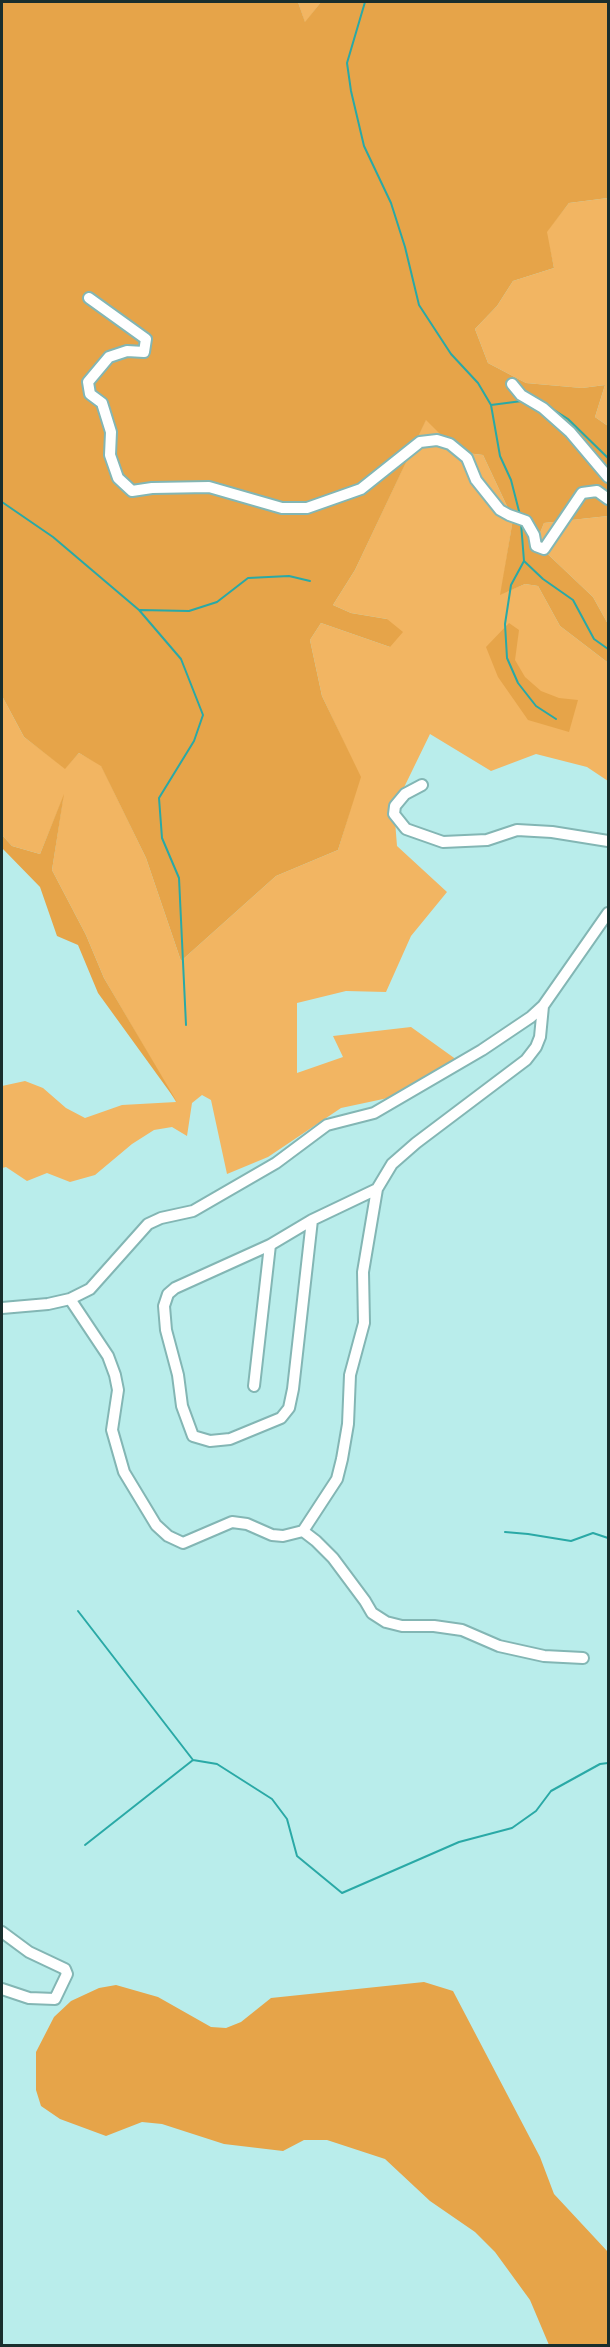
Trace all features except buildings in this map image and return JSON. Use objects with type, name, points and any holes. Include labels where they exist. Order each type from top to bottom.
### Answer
[{"type":"street","points":[[89,297],[146,339],[144,352],[127,351],[109,357],[88,382],[90,394],[102,403],[105,412],[111,432],[110,456],[118,478],[132,491],[152,488],[210,487],[282,508],[307,508],[361,489],[420,442],[437,440],[450,444],[466,458],[476,480],[500,510],[526,521],[534,535],[536,546],[544,549],[582,493],[597,491],[609,499]]},
{"type":"street","points":[[512,384],[521,395],[543,408],[570,432],[609,477]]},
{"type":"street","points":[[422,785],[405,794],[394,806],[394,814],[406,829],[443,842],[488,840],[518,830],[552,832],[609,841]]},
{"type":"street","points":[[2,1308],[70,1299],[90,1288],[148,1224],[161,1218],[193,1211],[276,1163],[327,1125],[374,1113],[482,1050],[543,1006],[609,913]]},
{"type":"street","points":[[70,1299],[108,1356],[118,1390],[112,1430],[114,1441],[124,1472],[156,1525],[168,1536],[183,1543],[232,1522],[247,1524],[272,1535],[283,1536],[303,1531],[337,1479],[342,1458],[348,1424],[350,1375],[364,1323],[363,1272],[377,1189],[392,1164],[416,1143],[526,1060],[540,1037],[543,1006]]},
{"type":"street","points":[[312,1220],[289,1408],[281,1418],[230,1439],[210,1441],[198,1438],[190,1430],[182,1406],[178,1375],[166,1330],[165,1300],[168,1294],[175,1288],[270,1245],[312,1220],[377,1189]]},
{"type":"street","points":[[254,1386],[270,1245]]},
{"type":"street","points":[[303,1531],[333,1558],[366,1600],[372,1613],[386,1622],[402,1626],[434,1626],[462,1630],[499,1647],[544,1656],[584,1658]]},
{"type":"street","points":[[2,1932],[29,1952],[65,1969],[67,1974],[55,1999],[29,1998],[2,1989]]},
{"type":"shaded area","points":[[2,2],[298,2],[305,22],[321,2],[608,2],[608,198],[569,203],[547,232],[554,268],[513,281],[497,306],[475,329],[488,363],[526,383],[582,388],[605,385],[595,417],[608,426],[608,516],[544,523],[536,543],[593,597],[608,624],[608,667],[607,662],[560,626],[538,586],[525,584],[500,595],[513,519],[483,455],[458,452],[426,420],[355,570],[333,605],[351,613],[387,619],[403,632],[390,647],[321,623],[310,640],[322,696],[361,777],[338,850],[276,876],[181,961],[146,858],[101,766],[79,753],[65,769],[24,737],[2,696]]},
{"type":"shaded area","points":[[298,2],[321,2],[305,23]]},
{"type":"shaded area","points":[[608,198],[608,426],[595,417],[605,385],[582,388],[526,383],[488,363],[475,329],[497,306],[513,281],[554,268],[546,232],[569,203]]},
{"type":"shaded area","points":[[426,419],[458,452],[483,455],[513,519],[501,594],[525,584],[538,586],[560,626],[607,662],[608,667],[608,781],[587,767],[536,754],[491,771],[430,734],[394,808],[397,846],[447,892],[411,936],[386,992],[346,991],[297,1003],[297,1073],[343,1057],[333,1036],[411,1027],[457,1060],[402,1095],[341,1108],[268,1157],[227,1174],[211,1100],[202,1095],[192,1103],[187,1136],[172,1127],[154,1130],[132,1144],[95,1175],[70,1182],[47,1173],[27,1181],[6,1167],[2,1168],[2,1086],[25,1081],[43,1088],[66,1108],[85,1118],[122,1105],[176,1102],[104,978],[86,935],[52,870],[63,798],[40,854],[12,846],[2,835],[2,696],[24,737],[65,768],[79,753],[101,765],[146,858],[181,961],[276,876],[338,850],[360,777],[322,696],[310,640],[321,623],[390,647],[387,619],[351,613],[333,605],[355,570]]},
{"type":"shaded area","points":[[608,516],[608,624],[593,597],[536,543],[544,523]]},
{"type":"shaded area","points":[[509,623],[519,630],[515,660],[525,677],[541,691],[559,698],[578,700],[569,732],[528,720],[498,677],[486,647]]},
{"type":"shaded area","points":[[64,794],[52,870],[86,935],[104,978],[177,1102],[98,993],[78,945],[57,936],[40,887],[2,848],[2,835],[12,846],[40,854]]},
{"type":"shaded area","points":[[424,1982],[453,1991],[540,2157],[554,2194],[608,2252],[608,2345],[549,2345],[530,2300],[495,2252],[475,2232],[430,2201],[385,2159],[327,2140],[304,2140],[283,2151],[224,2144],[162,2124],[142,2122],[106,2136],[60,2119],[41,2106],[36,2090],[36,2052],[54,2017],[71,2001],[99,1988],[116,1985],[158,1997],[211,2027],[226,2028],[241,2022],[271,1998]]},
{"type":"waterway","points":[[365,2],[347,63],[364,146],[391,203],[405,247],[419,305],[451,354],[478,383],[491,405],[500,456],[511,480],[520,515]]},
{"type":"waterway","points":[[491,405],[522,401]]},
{"type":"waterway","points":[[540,401],[568,419],[608,458]]},
{"type":"waterway","points":[[2,502],[53,537],[139,610],[181,659],[203,715],[194,741],[159,798],[162,838],[179,878],[186,1025]]},
{"type":"waterway","points":[[521,523],[524,561],[543,579],[573,600],[594,639],[608,649]]},
{"type":"waterway","points":[[524,561],[511,585],[505,624],[507,658],[518,683],[536,706],[556,719]]},
{"type":"waterway","points":[[140,610],[189,611],[217,602],[248,578],[289,576],[310,581]]},
{"type":"waterway","points":[[505,1532],[571,1541],[593,1533],[608,1538]]},
{"type":"waterway","points":[[78,1611],[193,1760]]},
{"type":"waterway","points":[[85,1845],[193,1760],[217,1764],[272,1799],[287,1819],[297,1856],[342,1893],[459,1842],[512,1828],[536,1811],[551,1791],[600,1764],[608,1763]]}]
